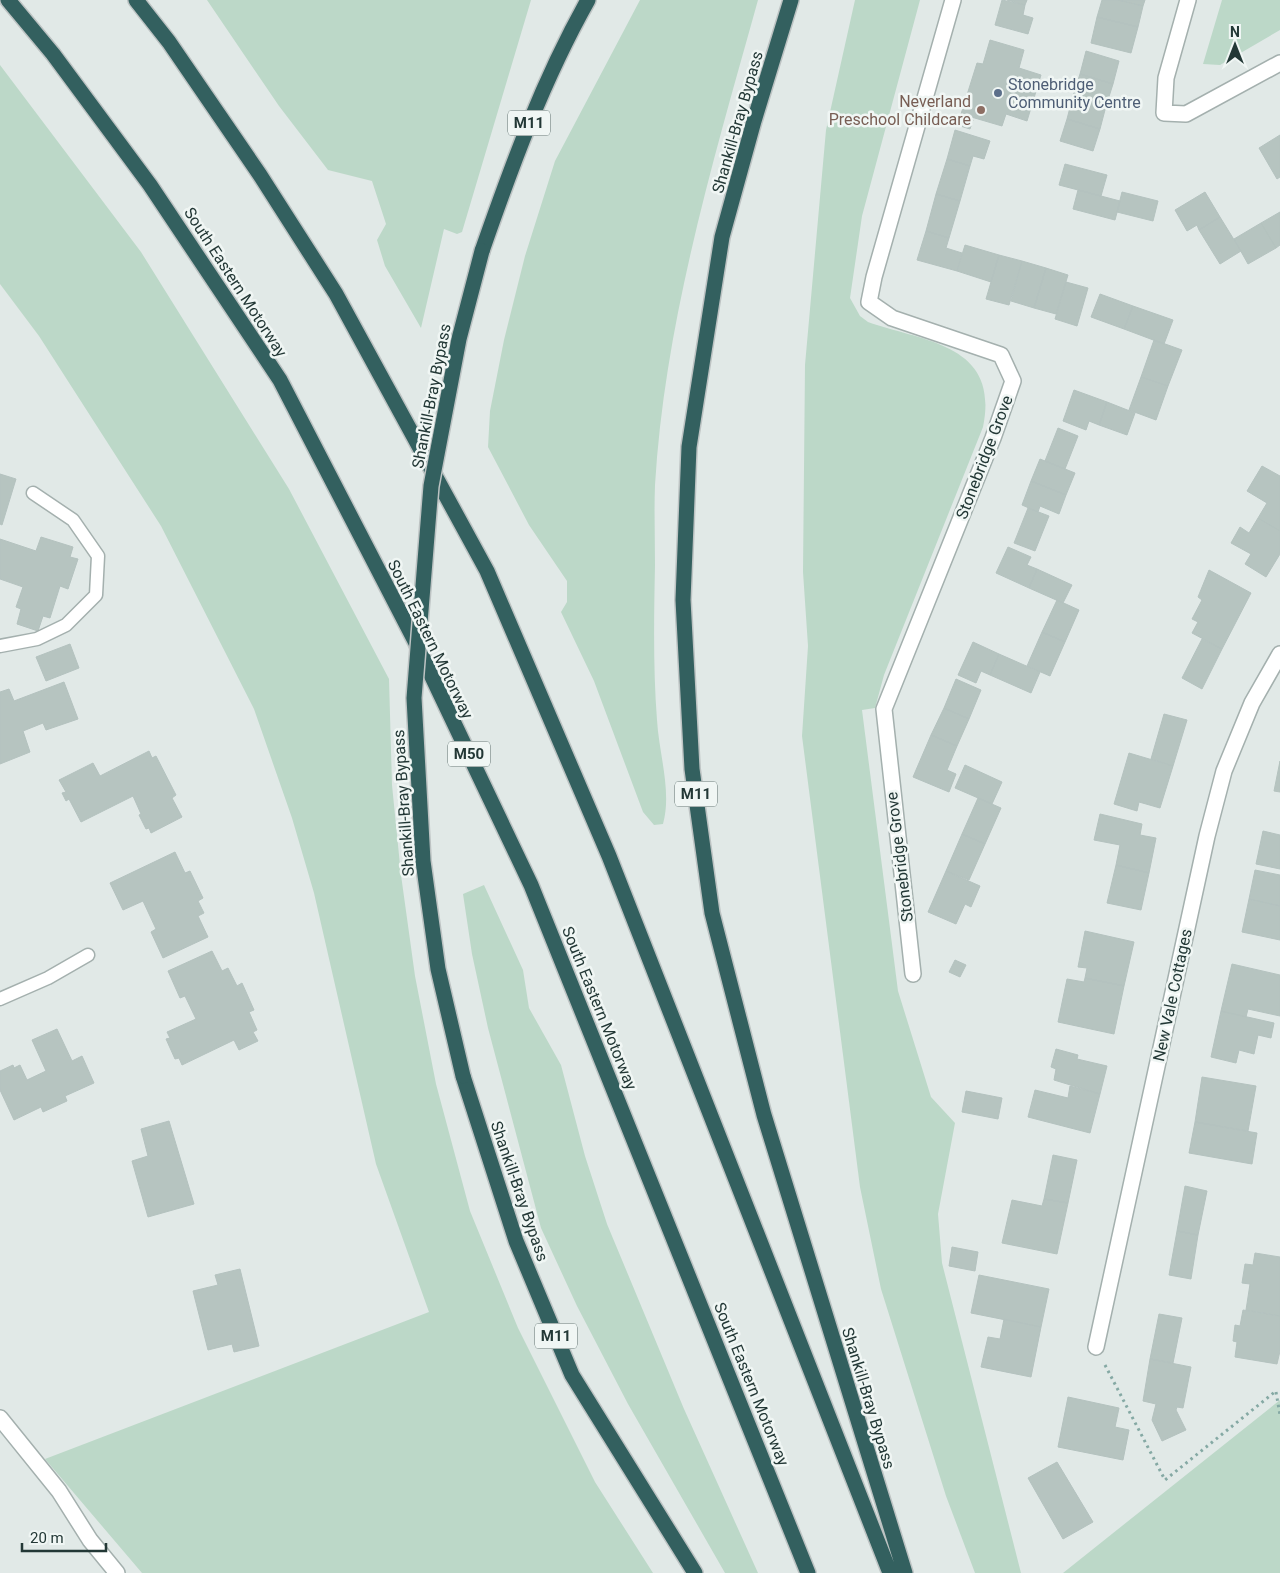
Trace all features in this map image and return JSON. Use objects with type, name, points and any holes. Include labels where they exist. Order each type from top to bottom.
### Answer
[{"type":"highway","name":"South Eastern Motorway","points":[[8,0],[53,54],[150,185],[280,380],[415,641],[531,885],[808,1573]]},
{"type":"highway","points":[[136,0],[169,42],[260,175],[336,294],[487,571],[609,856],[890,1573]]},
{"type":"highway","name":"Shankill-Bray Bypass","points":[[588,0],[563,45],[538,101],[506,182],[482,251],[459,339],[430,486],[414,698],[423,861],[438,969],[463,1076],[516,1241],[572,1376],[695,1573]]},
{"type":"highway","name":"Shankill-Bray Bypass","points":[[791,0],[754,120],[722,237],[689,447],[683,600],[692,769],[712,913],[764,1115],[905,1573]]},
{"type":"street","name":"Stonebridge Grove","points":[[913,974],[887,753],[884,709],[994,438],[1013,381],[1001,354],[892,318],[869,302],[874,277],[953,0]]},
{"type":"street","points":[[1188,0],[1166,78],[1164,113],[1186,114],[1280,63]]},
{"type":"street","name":"New Vale Cottages","points":[[1096,1347],[1207,836],[1224,771],[1252,703],[1280,654]]},
{"type":"street","points":[[0,1418],[59,1491],[90,1540],[117,1573]]},
{"type":"lane","points":[[0,646],[37,638],[66,625],[96,596],[98,556],[73,520],[33,493]]},
{"type":"lane","points":[[0,999],[48,978],[88,955]]},
{"type":"path","points":[[1096,1347],[1165,1480],[1278,1391]]},
{"type":"path","points":[[1278,1391],[1280,1415]]},
{"type":"green space","points":[[207,0],[531,0],[462,232],[457,234],[444,229],[421,328],[385,266],[377,240],[386,224],[372,181],[328,170],[279,106]]},
{"type":"green space","points":[[640,0],[758,0],[694,240],[680,301],[660,423],[655,485],[654,662],[658,733],[666,786],[666,799],[663,824],[654,825],[643,812],[594,681],[561,612],[567,602],[567,581],[529,525],[488,447],[490,411],[504,340],[525,256],[555,161]]},
{"type":"green space","points":[[855,0],[920,0],[862,216],[850,298],[860,316],[868,322],[934,342],[953,351],[969,363],[980,378],[985,399],[983,427],[884,675],[875,708],[862,710],[898,991],[931,1097],[955,1123],[938,1214],[942,1263],[1021,1573],[975,1573],[946,1496],[881,1289],[860,1187],[802,736],[808,646],[803,572],[805,365],[826,130]]},
{"type":"green space","points":[[1222,0],[1280,0],[1280,30],[1220,65],[1203,64]]},
{"type":"green space","points":[[0,65],[141,252],[289,489],[389,679],[392,785],[401,875],[415,976],[436,1084],[470,1211],[518,1328],[595,1482],[653,1573],[142,1573],[45,1459],[429,1312],[376,1164],[314,893],[292,818],[254,709],[161,526],[39,336],[0,284]]},
{"type":"green space","points":[[484,885],[523,970],[529,1008],[561,1065],[585,1156],[607,1224],[684,1409],[758,1573],[725,1573],[628,1404],[577,1306],[541,1228],[488,1028],[472,954],[463,894]]},
{"type":"green space","points":[[1280,1400],[1280,1573],[1063,1573]]},
{"type":"building","points":[[1002,0],[1025,5],[1023,15],[1033,18],[1028,34],[995,25]]},
{"type":"building","points":[[1007,0],[1027,0],[1025,5]]},
{"type":"building","points":[[1102,0],[1118,0],[1143,6],[1138,27],[1097,17]]},
{"type":"building","points":[[1118,0],[1145,0],[1143,6]]},
{"type":"building","points":[[1097,17],[1138,27],[1131,53],[1091,43]]},
{"type":"building","points":[[990,40],[1024,50],[1019,68],[1041,75],[1027,121],[1006,114],[1002,126],[961,114],[977,63],[983,64]]},
{"type":"building","points":[[1086,51],[1119,61],[1113,84],[1080,74]]},
{"type":"building","points":[[1080,74],[1113,84],[1106,106],[1073,96]]},
{"type":"building","points":[[1073,96],[1106,106],[1100,129],[1067,119]]},
{"type":"building","points":[[960,116],[973,120],[970,129],[957,125]]},
{"type":"building","points":[[1067,119],[1100,129],[1093,151],[1060,141]]},
{"type":"building","points":[[955,130],[990,141],[984,159],[973,156],[970,166],[947,159]]},
{"type":"building","points":[[1280,135],[1280,177],[1277,179],[1259,148]]},
{"type":"building","points":[[947,159],[970,166],[960,201],[936,194]]},
{"type":"building","points":[[1065,164],[1107,175],[1101,196],[1059,185]]},
{"type":"building","points":[[1078,190],[1120,201],[1115,220],[1073,209]]},
{"type":"building","points":[[1122,192],[1158,201],[1153,221],[1117,212]]},
{"type":"building","points":[[1205,192],[1220,217],[1199,230],[1197,225],[1187,231],[1175,210]]},
{"type":"building","points":[[936,194],[960,201],[949,238],[926,231]]},
{"type":"building","points":[[1280,212],[1280,245],[1276,248],[1261,223]]},
{"type":"building","points":[[1220,217],[1241,251],[1220,264],[1199,230]]},
{"type":"building","points":[[1261,223],[1276,248],[1248,264],[1234,239]]},
{"type":"building","points":[[926,231],[949,238],[946,248],[962,253],[957,271],[917,260]]},
{"type":"building","points":[[965,245],[999,255],[991,282],[957,271]]},
{"type":"building","points":[[999,255],[1022,261],[1009,305],[986,299]]},
{"type":"building","points":[[1022,261],[1046,268],[1034,308],[1011,301]]},
{"type":"building","points":[[1046,268],[1068,275],[1056,314],[1034,308]]},
{"type":"building","points":[[1066,282],[1088,288],[1077,326],[1055,319]]},
{"type":"building","points":[[1100,294],[1133,306],[1124,329],[1091,317]]},
{"type":"building","points":[[1133,306],[1173,320],[1164,344],[1124,329]]},
{"type":"building","points":[[1154,340],[1182,350],[1168,386],[1141,377]]},
{"type":"building","points":[[1141,377],[1168,386],[1156,420],[1129,410]]},
{"type":"building","points":[[1074,390],[1107,402],[1099,425],[1089,421],[1086,430],[1063,421]]},
{"type":"building","points":[[1107,402],[1135,413],[1127,435],[1099,425]]},
{"type":"building","points":[[1058,428],[1078,436],[1065,469],[1045,461]]},
{"type":"building","points":[[1040,459],[1075,473],[1066,495],[1031,481]]},
{"type":"building","points":[[1262,466],[1280,476],[1280,531],[1258,518],[1267,503],[1247,491]]},
{"type":"building","points":[[0,474],[16,479],[2,525],[0,524]]},
{"type":"building","points":[[1031,481],[1066,495],[1059,514],[1040,506],[1038,512],[1022,505]]},
{"type":"building","points":[[1028,508],[1049,516],[1035,551],[1014,543]]},
{"type":"building","points":[[1258,518],[1280,531],[1280,554],[1266,577],[1245,564],[1251,554],[1231,543],[1240,527],[1249,533]]},
{"type":"building","points":[[41,537],[73,547],[70,557],[78,559],[68,589],[60,586],[50,618],[43,616],[38,631],[17,624],[21,609],[16,607],[23,587],[0,579],[0,539],[36,551]]},
{"type":"building","points":[[1008,547],[1031,557],[1027,565],[1037,569],[1029,588],[996,573]]},
{"type":"building","points":[[1037,569],[1072,585],[1063,603],[1029,588]]},
{"type":"building","points":[[1209,570],[1251,593],[1222,649],[1192,633],[1198,622],[1192,619],[1202,600],[1198,597]]},
{"type":"building","points":[[1057,600],[1079,610],[1065,642],[1042,632]]},
{"type":"building","points":[[1042,632],[1065,642],[1050,676],[1027,666]]},
{"type":"building","points":[[1202,639],[1222,649],[1202,689],[1182,678]]},
{"type":"building","points":[[973,642],[999,654],[990,675],[981,671],[976,683],[958,675]]},
{"type":"building","points":[[70,644],[79,668],[46,681],[36,657]]},
{"type":"building","points":[[999,654],[1040,672],[1031,693],[990,675]]},
{"type":"building","points":[[956,679],[981,690],[969,719],[944,708]]},
{"type":"building","points":[[64,682],[78,719],[46,730],[43,723],[23,731],[30,752],[0,764],[0,692],[9,689],[14,701]]},
{"type":"building","points":[[944,708],[969,719],[957,746],[931,735]]},
{"type":"building","points":[[1164,714],[1187,720],[1173,766],[1151,759]]},
{"type":"building","points":[[931,735],[957,746],[947,770],[956,774],[949,792],[913,777]]},
{"type":"building","points":[[149,751],[152,758],[156,756],[176,795],[172,798],[182,817],[151,833],[149,828],[146,829],[139,815],[141,814],[133,796],[81,822],[69,799],[66,801],[62,793],[66,792],[59,780],[93,763],[100,776]]},
{"type":"building","points":[[1129,753],[1173,766],[1160,808],[1139,802],[1137,811],[1114,804]]},
{"type":"building","points":[[1280,761],[1280,792],[1274,791]]},
{"type":"building","points":[[965,765],[1002,782],[992,804],[955,788]]},
{"type":"building","points":[[978,798],[1001,808],[985,844],[962,834]]},
{"type":"building","points":[[1100,814],[1142,824],[1140,835],[1156,838],[1149,873],[1116,865],[1120,845],[1094,840]]},
{"type":"building","points":[[1263,831],[1280,835],[1280,869],[1256,864]]},
{"type":"building","points":[[962,834],[985,844],[969,880],[946,871]]},
{"type":"building","points":[[175,852],[185,873],[190,871],[203,898],[198,901],[204,913],[198,916],[208,937],[163,958],[151,932],[156,929],[143,901],[123,910],[110,883]]},
{"type":"building","points":[[1116,865],[1149,873],[1141,910],[1107,903]]},
{"type":"building","points":[[1255,870],[1280,875],[1280,906],[1249,899]]},
{"type":"building","points":[[946,871],[980,886],[971,907],[965,904],[956,924],[928,912]]},
{"type":"building","points":[[1249,899],[1280,906],[1280,940],[1242,932]]},
{"type":"building","points":[[1085,931],[1134,942],[1124,986],[1085,978],[1087,968],[1078,967]]},
{"type":"building","points":[[212,951],[222,971],[228,968],[237,986],[242,983],[254,1010],[249,1012],[257,1030],[253,1032],[258,1041],[239,1050],[234,1040],[182,1065],[179,1058],[175,1059],[166,1039],[170,1038],[167,1032],[196,1019],[185,996],[180,998],[168,971]]},
{"type":"building","points":[[955,960],[966,965],[960,977],[949,972]]},
{"type":"building","points":[[1232,964],[1280,975],[1280,1016],[1248,1009],[1246,1017],[1221,1011]]},
{"type":"building","points":[[1085,978],[1124,986],[1114,1034],[1058,1022],[1067,979],[1084,982]]},
{"type":"building","points":[[1221,1011],[1274,1023],[1271,1038],[1258,1035],[1254,1054],[1239,1050],[1236,1063],[1211,1057]]},
{"type":"building","points":[[57,1029],[72,1061],[82,1056],[94,1083],[65,1096],[67,1101],[43,1112],[41,1107],[14,1120],[0,1090],[0,1071],[13,1065],[14,1068],[20,1065],[27,1080],[46,1071],[32,1040]]},
{"type":"building","points":[[1056,1049],[1078,1055],[1077,1059],[1107,1066],[1100,1094],[1054,1080],[1056,1069],[1051,1067]]},
{"type":"building","points":[[1202,1077],[1256,1086],[1248,1131],[1195,1122]]},
{"type":"building","points":[[1070,1086],[1100,1094],[1090,1133],[1028,1117],[1035,1090],[1068,1098]]},
{"type":"building","points":[[966,1091],[1002,1098],[998,1119],[962,1112]]},
{"type":"building","points":[[169,1121],[194,1204],[148,1217],[132,1161],[148,1156],[141,1129]]},
{"type":"building","points":[[1195,1122],[1257,1133],[1252,1164],[1189,1153]]},
{"type":"building","points":[[1053,1155],[1077,1160],[1068,1203],[1044,1199]]},
{"type":"building","points":[[1185,1186],[1207,1191],[1198,1235],[1177,1231]]},
{"type":"building","points":[[1044,1199],[1068,1203],[1057,1254],[1002,1243],[1012,1200],[1042,1206]]},
{"type":"building","points":[[1177,1231],[1198,1235],[1191,1279],[1169,1275]]},
{"type":"building","points":[[952,1247],[978,1252],[975,1271],[949,1266]]},
{"type":"building","points":[[1255,1253],[1280,1257],[1280,1316],[1246,1310],[1250,1284],[1242,1283],[1245,1264],[1253,1265]]},
{"type":"building","points":[[240,1269],[259,1346],[234,1352],[232,1344],[208,1350],[193,1291],[218,1285],[215,1275]]},
{"type":"building","points":[[979,1275],[1049,1289],[1041,1327],[971,1313]]},
{"type":"building","points":[[1243,1310],[1280,1316],[1280,1351],[1277,1364],[1235,1357],[1237,1342],[1233,1341],[1235,1325],[1240,1326]]},
{"type":"building","points":[[1159,1314],[1182,1318],[1173,1363],[1150,1359]]},
{"type":"building","points":[[1004,1319],[1041,1327],[1031,1377],[981,1367],[988,1337],[1000,1339]]},
{"type":"building","points":[[1150,1359],[1191,1367],[1183,1408],[1177,1407],[1176,1410],[1186,1430],[1162,1441],[1152,1420],[1156,1404],[1143,1401]]},
{"type":"building","points":[[1068,1397],[1119,1408],[1115,1427],[1129,1430],[1123,1460],[1058,1447]]},
{"type":"building","points":[[1057,1462],[1093,1522],[1063,1539],[1028,1478]]},
{"type":"place","name":"Stonebridge Community Centre","points":[[998,93]]},
{"type":"place","name":"Neverland Preschool Childcare","points":[[981,110]]}]
